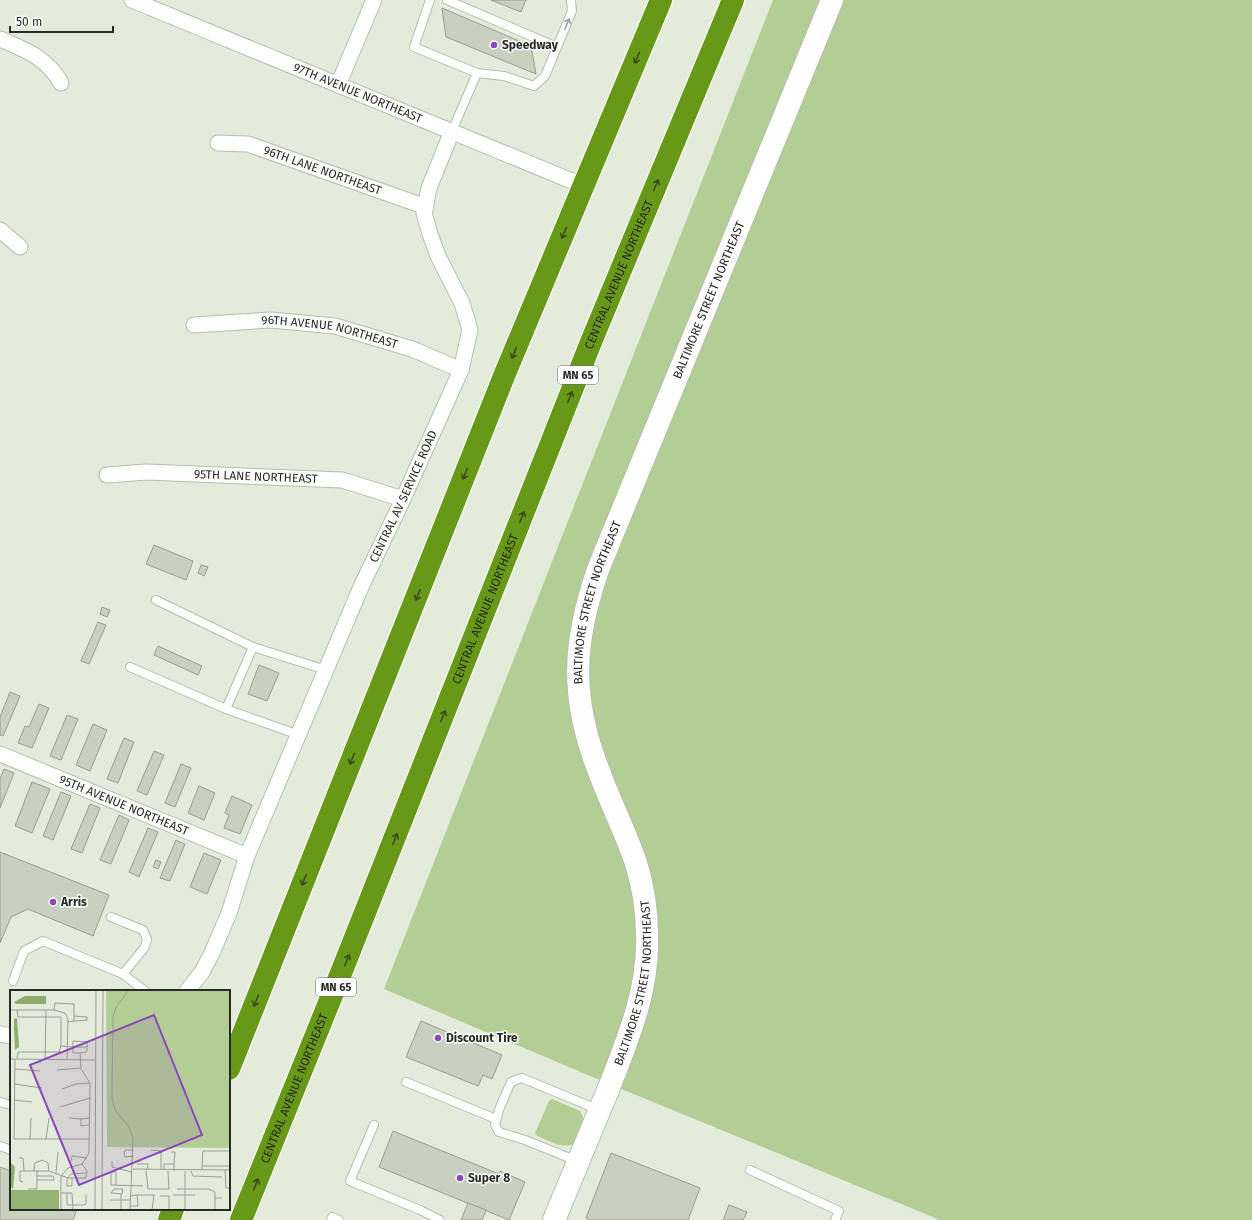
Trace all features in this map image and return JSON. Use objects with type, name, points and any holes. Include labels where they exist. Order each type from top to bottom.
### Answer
[{"type":"highway","points":[[230,1066],[504,376],[661,0]]},
{"type":"highway","name":"CENTRAL AVENUE NORTHEAST","points":[[241,1220],[345,963],[594,335],[733,0]]},
{"type":"highway","points":[[168,1220],[173,1210]]},
{"type":"street","name":"97TH AVENUE NORTHEAST","points":[[132,0],[153,4],[338,85],[584,186]]},
{"type":"street","points":[[338,85],[374,0]]},
{"type":"street","name":"BALTIMORE STREET NORTHEAST","points":[[554,1220],[600,1110],[633,1025],[640,1004],[645,981],[647,961],[646,913],[636,864],[594,760],[580,709],[578,663],[580,636],[585,612],[599,567],[832,0]]},
{"type":"street","points":[[0,39],[39,57],[54,72],[61,84]]},
{"type":"street","name":"CENTRAL AV SERVICE ROAD","points":[[188,990],[202,972],[212,953],[229,913],[247,856],[361,587],[461,370],[470,330],[462,303],[438,256],[424,213],[429,188],[452,131]]},
{"type":"street","name":"96TH LANE NORTHEAST","points":[[218,143],[248,144],[426,207]]},
{"type":"street","points":[[0,230],[20,247]]},
{"type":"street","name":"96TH AVENUE NORTHEAST","points":[[194,325],[271,320],[335,326],[412,349],[461,370]]},
{"type":"street","name":"95TH LANE NORTHEAST","points":[[107,475],[146,472],[342,480],[402,500]]},
{"type":"street","name":"95TH AVENUE NORTHEAST","points":[[0,754],[247,856]]},
{"type":"street","points":[[0,1034],[10,1036]]},
{"type":"lane","points":[[430,0],[414,48],[477,72],[504,76],[534,86],[545,76],[572,11],[571,0]]},
{"type":"lane","points":[[447,0],[557,47]]},
{"type":"lane","points":[[452,131],[477,72]]},
{"type":"lane","points":[[156,600],[253,647],[326,670]]},
{"type":"lane","points":[[226,709],[253,647]]},
{"type":"lane","points":[[130,667],[226,709],[299,735]]},
{"type":"lane","points":[[111,917],[143,930],[147,939],[144,947],[123,974]]},
{"type":"lane","points":[[13,981],[24,951],[43,941],[123,974],[144,990]]},
{"type":"lane","points":[[578,1162],[499,1132],[495,1125],[500,1107],[511,1082],[522,1078],[600,1110]]},
{"type":"lane","points":[[406,1082],[496,1119]]},
{"type":"lane","points":[[0,1102],[10,1105]]},
{"type":"lane","points":[[374,1125],[350,1181],[420,1210],[440,1220]]},
{"type":"lane","points":[[0,1146],[10,1150]]},
{"type":"lane","points":[[750,1170],[839,1211],[835,1220]]},
{"type":"lane","points":[[331,1220],[332,1217],[340,1220]]},
{"type":"green space","points":[[773,0],[1252,0],[1252,1220],[940,1220],[602,1081],[384,989]]},
{"type":"green space","points":[[552,1099],[580,1111],[585,1121],[574,1144],[565,1146],[556,1144],[537,1136],[535,1133],[549,1101]]},
{"type":"building","points":[[491,0],[526,0],[521,12]]},
{"type":"building","points":[[442,8],[531,46],[536,74],[446,37]]},
{"type":"building","points":[[154,545],[193,561],[186,580],[146,564]]},
{"type":"building","points":[[201,565],[208,567],[204,576],[198,573]]},
{"type":"building","points":[[102,607],[110,610],[107,617],[100,614]]},
{"type":"building","points":[[98,622],[106,625],[89,664],[81,661]]},
{"type":"building","points":[[158,646],[202,666],[198,675],[154,655]]},
{"type":"building","points":[[259,665],[279,673],[267,701],[248,694]]},
{"type":"building","points":[[10,692],[20,696],[3,736],[0,735],[0,717]]},
{"type":"building","points":[[39,704],[49,708],[32,748],[18,743],[25,726],[29,727]]},
{"type":"building","points":[[67,715],[78,719],[61,760],[50,756]]},
{"type":"building","points":[[93,724],[107,730],[90,771],[76,765]]},
{"type":"building","points":[[124,738],[134,742],[118,783],[107,779]]},
{"type":"building","points":[[154,751],[164,755],[147,795],[137,791]]},
{"type":"building","points":[[181,764],[191,768],[175,807],[165,803]]},
{"type":"building","points":[[4,769],[14,773],[0,808],[0,779]]},
{"type":"building","points":[[32,782],[50,789],[32,833],[15,826]]},
{"type":"building","points":[[199,786],[215,793],[204,820],[188,813]]},
{"type":"building","points":[[61,792],[71,796],[53,840],[43,836]]},
{"type":"building","points":[[232,796],[252,805],[240,834],[224,828],[229,815],[225,813]]},
{"type":"building","points":[[90,804],[100,808],[82,853],[71,849]]},
{"type":"building","points":[[119,815],[129,820],[111,864],[100,860]]},
{"type":"building","points":[[148,828],[158,832],[139,877],[129,872]]},
{"type":"building","points":[[176,840],[185,844],[170,881],[160,878]]},
{"type":"building","name":"Arris","points":[[0,852],[109,895],[93,936],[28,909],[11,917],[0,943]]},
{"type":"building","points":[[204,853],[221,860],[207,894],[190,887]]},
{"type":"building","points":[[156,860],[161,862],[158,869],[153,867]]},
{"type":"building","name":"Discount Tire","points":[[421,1021],[502,1055],[492,1079],[483,1075],[478,1086],[406,1057]]},
{"type":"building","name":"Super 8","points":[[393,1131],[499,1174],[500,1171],[525,1182],[509,1220],[379,1167]]},
{"type":"building","points":[[611,1153],[700,1188],[688,1220],[590,1220],[586,1218]]},
{"type":"building","points":[[0,1167],[10,1171],[10,1210],[77,1210],[73,1220],[0,1220]]},
{"type":"building","points":[[468,1203],[486,1210],[482,1220],[461,1220]]},
{"type":"building","points":[[729,1205],[747,1212],[743,1220],[723,1220]]},
{"type":"place","name":"Speedway","points":[[494,45]]},
{"type":"place","name":"Arris","points":[[53,902]]},
{"type":"place","name":"Discount Tire","points":[[438,1038]]},
{"type":"place","name":"Super 8","points":[[460,1178]]}]
